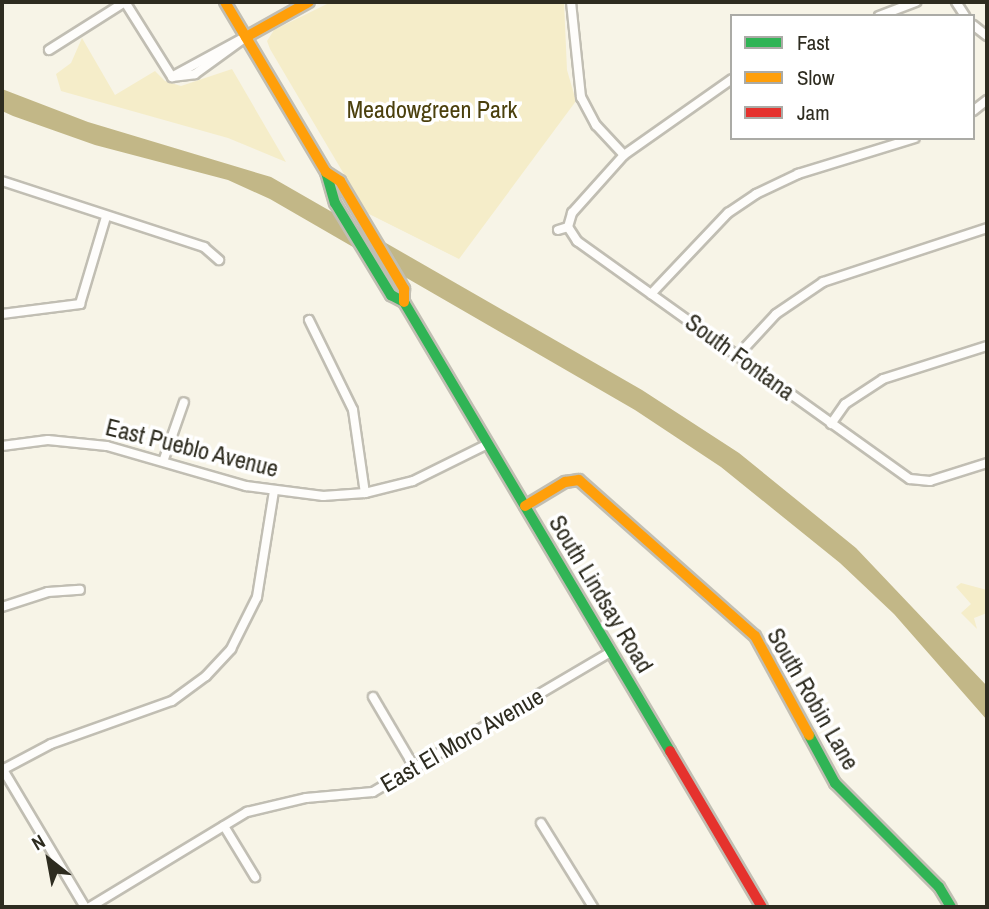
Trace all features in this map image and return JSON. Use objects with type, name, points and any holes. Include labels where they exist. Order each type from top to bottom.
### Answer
[{"type":"main road","name":"South Lindsay Road","points":[[225,2],[326,172],[335,203],[391,295],[404,302]]},
{"type":"main road","points":[[246,37],[309,2]]},
{"type":"main road","name":"South Lindsay Road","points":[[326,172],[340,181],[398,277],[404,302],[762,907]]},
{"type":"main road","name":"South Robin Lane","points":[[525,506],[565,482],[579,480],[731,611],[755,636],[835,783],[939,887],[951,907]]},
{"type":"street","points":[[49,51],[125,2],[172,77],[195,74],[246,37]]},
{"type":"street","points":[[571,2],[582,97],[596,125],[624,155]]},
{"type":"street","points":[[884,14],[916,2]]},
{"type":"street","points":[[558,230],[568,227],[572,213],[624,155],[730,80]]},
{"type":"street","points":[[651,294],[719,222],[756,194],[798,174],[908,140]]},
{"type":"street","points":[[2,181],[204,247],[219,260]]},
{"type":"street","points":[[2,314],[80,304],[106,217]]},
{"type":"street","name":"South Fontana","points":[[568,227],[577,241],[739,354],[831,424],[917,482],[987,463]]},
{"type":"street","points":[[739,354],[776,314],[823,282],[987,228]]},
{"type":"street","points":[[309,320],[353,410],[365,493]]},
{"type":"street","points":[[831,424],[845,404],[883,379],[987,346]]},
{"type":"street","points":[[164,459],[184,402]]},
{"type":"street","name":"East Pueblo Avenue","points":[[2,446],[73,441],[164,459],[217,479],[274,491],[365,493],[427,476],[488,443]]},
{"type":"street","points":[[85,907],[2,769],[90,728],[172,701],[206,676],[231,649],[257,597],[274,491]]},
{"type":"street","points":[[2,607],[48,592],[80,590]]},
{"type":"street","name":"East El Moro Avenue","points":[[90,907],[224,826],[274,804],[373,792],[416,770],[611,652]]},
{"type":"street","points":[[373,697],[416,770]]},
{"type":"street","points":[[541,823],[593,907]]},
{"type":"street","points":[[224,826],[255,877]]},
{"type":"green space","name":"Meadowgreen Park","points":[[331,2],[564,2],[567,70],[576,101],[459,259],[367,213],[270,49],[267,41],[274,30]]},
{"type":"green space","points":[[82,38],[115,95],[155,71],[165,81],[181,86],[232,69],[286,162],[228,138],[61,91],[56,74],[71,63]]},
{"type":"green space","points":[[961,583],[987,590],[987,613],[974,618],[977,629],[961,613],[971,604],[956,587]]},
{"type":"shaded area","points":[[2,89],[88,122],[271,177],[642,390],[739,453],[856,548],[987,686],[987,720],[894,614],[840,563],[721,467],[635,410],[270,199],[228,180],[95,145],[13,116],[2,111]]},
{"type":"traffic: fast","points":[[326,172],[335,203],[391,295],[404,302],[670,751]]},
{"type":"traffic: fast","points":[[809,735],[835,783],[939,887],[951,907]]},
{"type":"traffic: slow","points":[[225,2],[326,172],[340,181],[404,289],[404,302]]},
{"type":"traffic: slow","points":[[246,37],[309,2]]},
{"type":"traffic: slow","points":[[525,506],[565,482],[579,480],[755,636],[809,735]]},
{"type":"traffic: jam","points":[[670,751],[762,907]]}]
